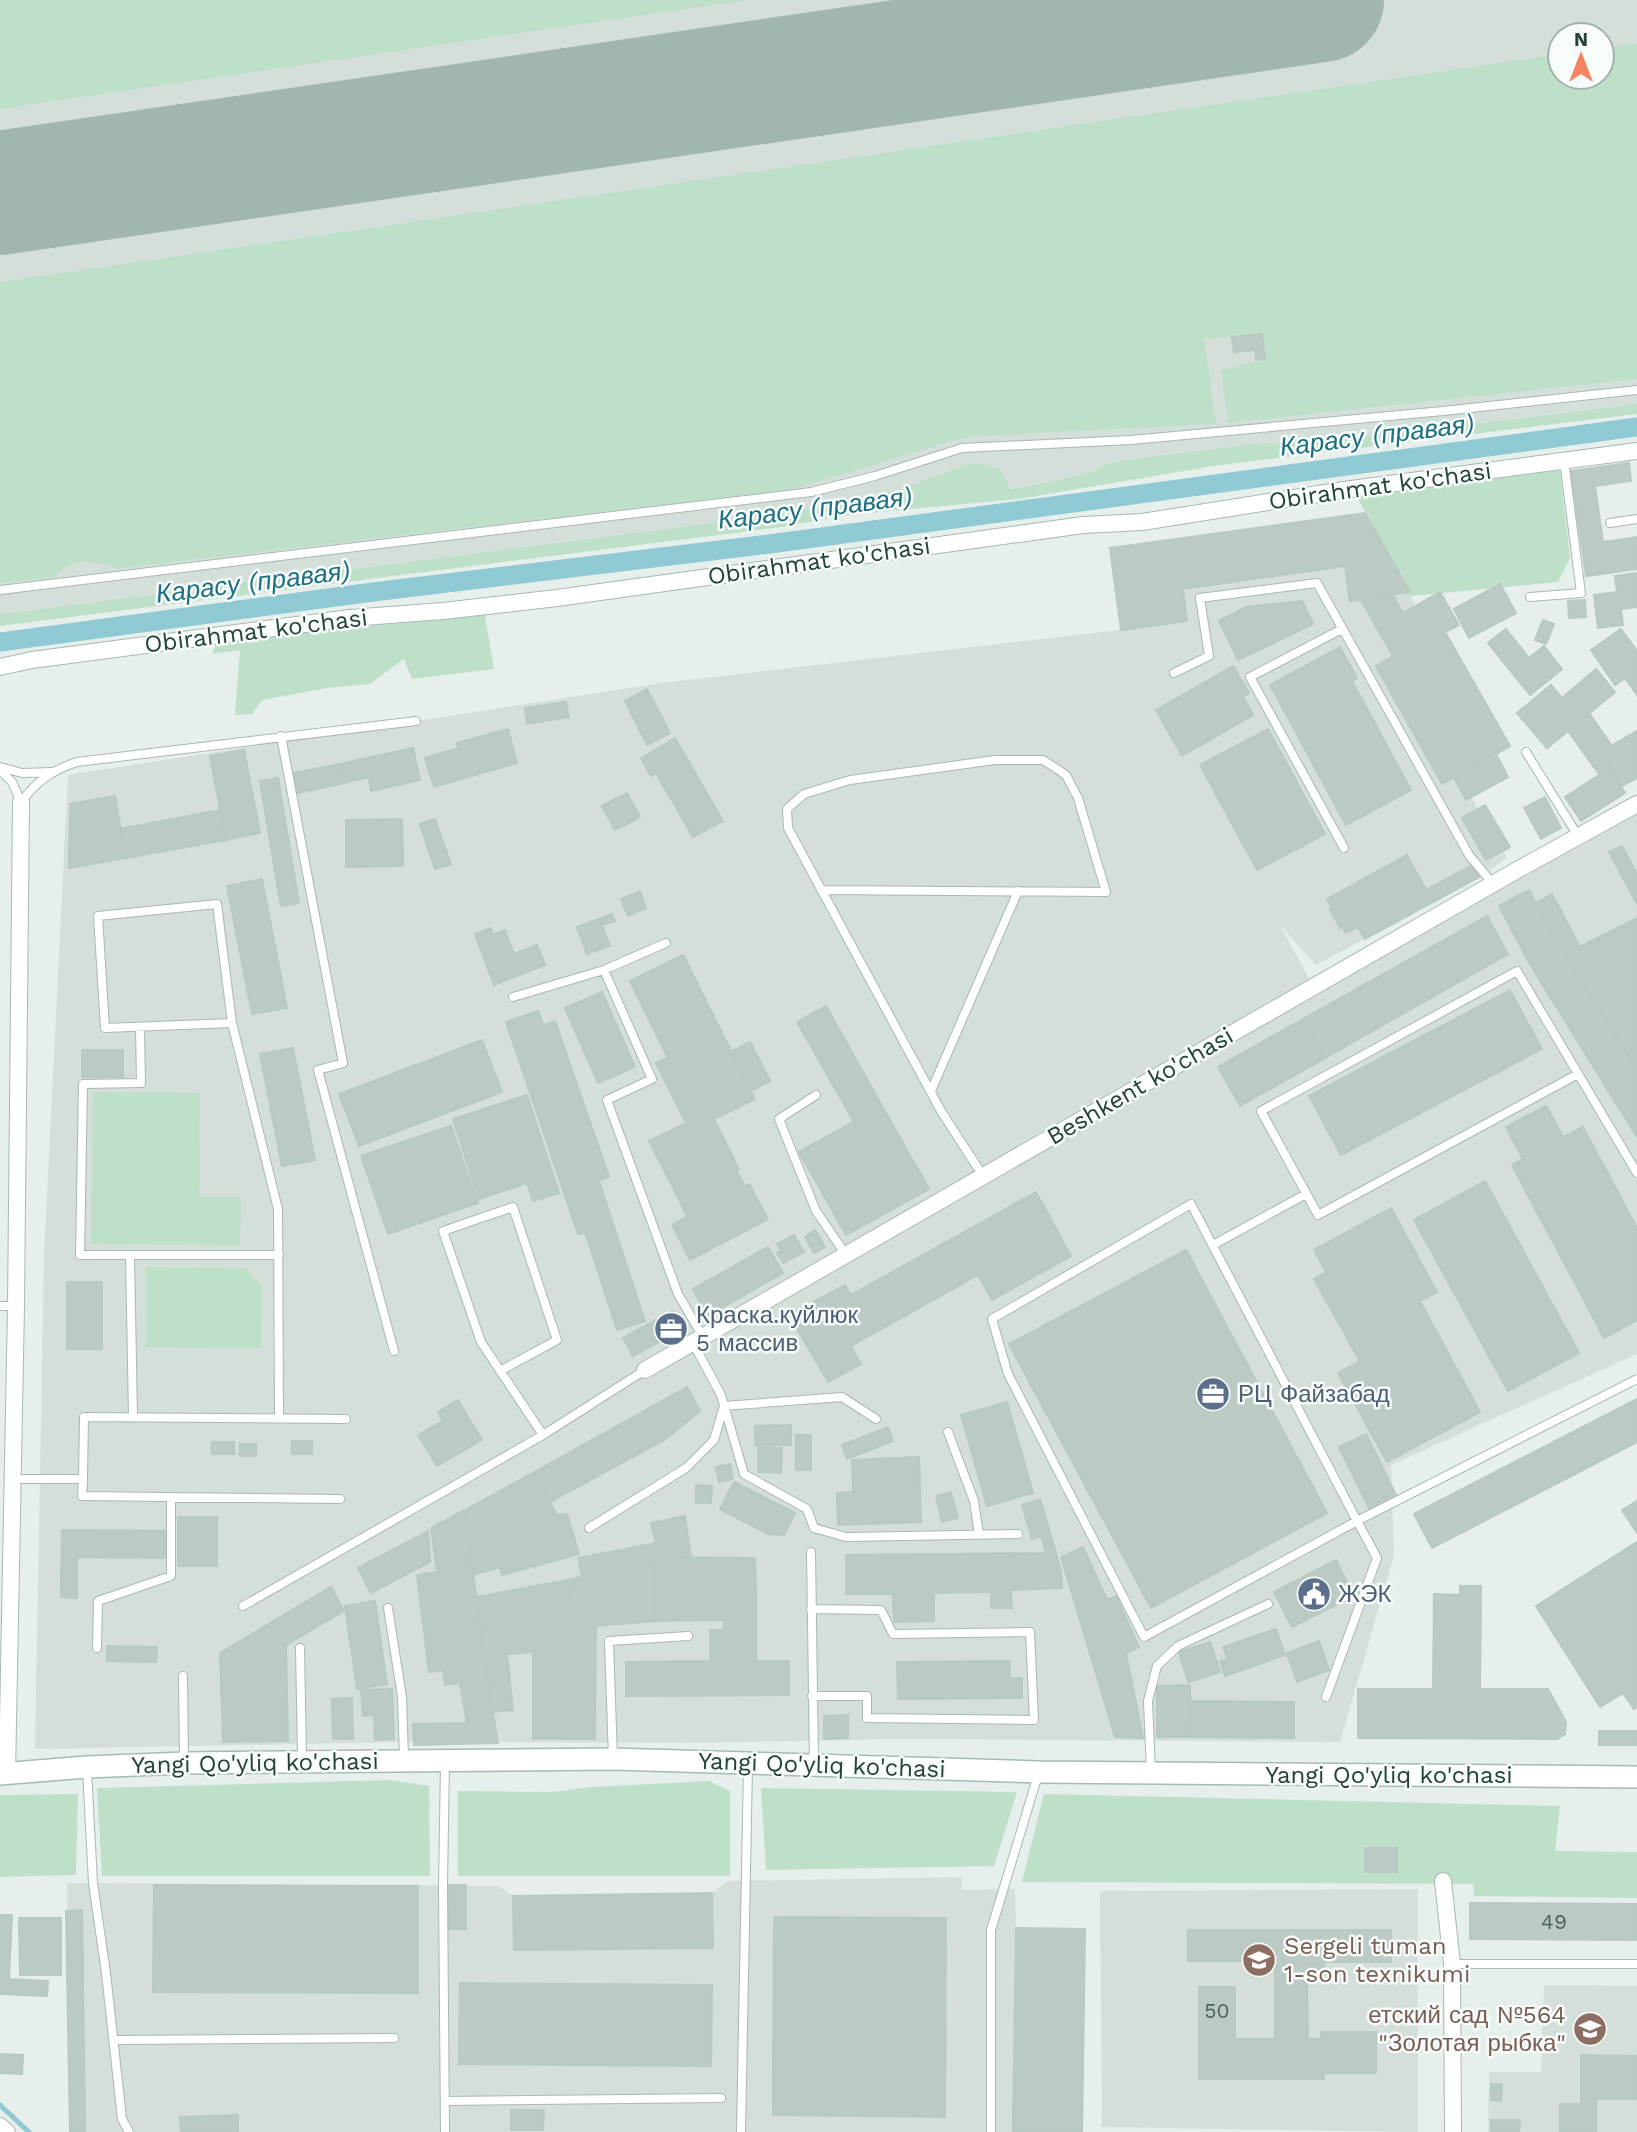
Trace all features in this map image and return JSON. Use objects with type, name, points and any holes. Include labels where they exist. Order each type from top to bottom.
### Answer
[{"type":"street","name":"Obirahmat ko'chasi","points":[[0,667],[32,660],[269,627],[557,598],[1083,525],[1142,523],[1344,490],[1564,460],[1636,454]]},
{"type":"street","name":"Yangi Qo'yliq ko'chasi","points":[[21,802],[8,1306],[4,1774],[86,1766],[184,1763],[613,1759],[1039,1772],[1637,1777]]},
{"type":"street","name":"Beshkent ko'chasi","points":[[645,1370],[1637,804]]},
{"type":"street","points":[[1443,1881],[1452,1964],[1453,2132]]},
{"type":"street","points":[[0,2126],[7,2132]]},
{"type":"lane","points":[[0,590],[799,494],[875,477],[962,449],[1131,440],[1637,390]]},
{"type":"lane","points":[[1530,597],[1581,593],[1564,460]]},
{"type":"lane","points":[[1610,523],[1637,519]]},
{"type":"lane","points":[[1174,673],[1209,656],[1200,598],[1317,583],[1469,855],[1493,884]]},
{"type":"lane","points":[[1342,629],[1250,677],[1344,848]]},
{"type":"lane","points":[[0,768],[12,782],[21,802],[51,772],[77,762],[416,721]]},
{"type":"lane","points":[[281,736],[343,1063],[318,1070],[394,1351]]},
{"type":"lane","points":[[1526,752],[1578,836]]},
{"type":"lane","points":[[822,890],[1106,892],[1078,799],[1066,775],[1043,760],[995,760],[940,766],[850,780],[804,794],[787,809],[788,828],[931,1091],[983,1176]]},
{"type":"lane","points":[[0,768],[22,773],[51,772]]},
{"type":"lane","points":[[931,1091],[1018,891]]},
{"type":"lane","points":[[232,1023],[105,1028],[98,916],[217,904],[232,1023],[278,1209],[279,1418]]},
{"type":"lane","points":[[513,997],[604,970],[666,943]]},
{"type":"lane","points":[[604,970],[652,1079],[607,1100],[678,1294],[721,1395],[744,1474],[807,1509],[814,1528],[845,1537],[1018,1534]]},
{"type":"lane","points":[[1578,1073],[1318,1214],[1261,1111],[1517,971],[1578,1073],[1637,1173]]},
{"type":"lane","points":[[141,1027],[141,1083],[83,1084],[80,1255],[279,1255]]},
{"type":"lane","points":[[816,1096],[779,1119],[816,1211],[846,1255]]},
{"type":"lane","points":[[1213,1245],[1306,1194]]},
{"type":"lane","points":[[1326,1697],[1377,1558],[1357,1521],[1191,1204],[992,1319],[1008,1374],[1144,1637],[1357,1521],[1637,1380]]},
{"type":"lane","points":[[500,1371],[556,1340],[513,1207],[443,1231],[481,1342],[500,1371],[543,1435]]},
{"type":"lane","points":[[130,1255],[133,1418]]},
{"type":"lane","points":[[243,1606],[543,1435],[645,1370]]},
{"type":"lane","points":[[724,1406],[842,1397],[876,1419]]},
{"type":"lane","points":[[589,1528],[686,1468],[714,1440],[724,1406]]},
{"type":"lane","points":[[340,1499],[82,1496],[84,1417],[346,1419]]},
{"type":"lane","points":[[948,1432],[974,1501],[979,1535]]},
{"type":"lane","points":[[8,1469],[83,1479]]},
{"type":"lane","points":[[97,1648],[98,1601],[171,1576],[171,1497]]},
{"type":"lane","points":[[811,1552],[814,1766]]},
{"type":"lane","points":[[1151,1773],[1148,1701],[1157,1666],[1178,1646],[1268,1604]]},
{"type":"lane","points":[[388,1608],[402,1697],[405,1761]]},
{"type":"lane","points":[[811,1609],[881,1610],[893,1634],[1030,1632],[1034,1720],[867,1718],[867,1696],[812,1696]]},
{"type":"lane","points":[[613,1759],[609,1641],[688,1636]]},
{"type":"lane","points":[[300,1648],[302,1762]]},
{"type":"lane","points":[[183,1676],[184,1763]]},
{"type":"lane","points":[[445,2132],[443,1885],[446,1760]]},
{"type":"lane","points":[[741,2132],[748,1763]]},
{"type":"lane","points":[[86,1766],[93,1884],[122,2119],[129,2132]]},
{"type":"lane","points":[[991,2132],[992,1930],[1039,1772]]},
{"type":"lane","points":[[1452,1964],[1637,1964]]},
{"type":"lane","points":[[113,2040],[394,2038]]},
{"type":"lane","points":[[445,2101],[721,2098]]},
{"type":"shaded area","points":[[0,0],[1637,0],[1637,404],[1380,435],[1253,444],[1138,458],[1105,464],[1094,471],[1058,480],[1009,489],[995,466],[968,464],[901,489],[853,501],[766,516],[0,614]]},
{"type":"shaded area","points":[[1365,513],[1410,592],[1428,641],[1398,659],[1460,778],[1507,858],[1479,877],[1316,965],[1280,925],[1310,980],[1637,797],[1637,1354],[1391,1465],[1394,1555],[1340,1742],[900,1739],[690,1743],[408,1742],[35,1749],[44,1254],[68,775],[661,683],[1121,630],[1110,548]]},
{"type":"shaded area","points":[[962,1877],[962,1890],[1015,1889],[1016,1928],[1085,1929],[1082,2132],[70,2132],[67,1883],[498,1886],[513,1896],[712,1893],[727,1881]]},
{"type":"shaded area","name":"Sergeli tuman 1-son texnikumi","points":[[1418,1889],[1418,2132],[1102,2127],[1100,1891]]},
{"type":"shaded area","name":"етский сад №564 \"Золотая рыбка\"","points":[[1544,1985],[1637,1986],[1637,2132],[1488,2132],[1489,2072],[1541,2072]]},
{"type":"green space","points":[[0,0],[748,0],[0,109]]},
{"type":"green space","points":[[1637,43],[1637,379],[1228,423],[1221,370],[1266,359],[1263,333],[1204,339],[1216,424],[979,436],[951,441],[787,490],[116,569],[107,564],[83,561],[70,564],[52,578],[0,583],[0,282],[1546,56],[1546,91],[1616,91],[1616,46]]},
{"type":"green space","points":[[1637,404],[1637,414],[1213,466],[1019,499],[847,515],[781,527],[0,626],[0,614],[766,516],[853,501],[901,489],[968,464],[985,464],[999,469],[1010,489],[1058,480],[1094,471],[1105,464],[1138,458],[1253,444],[1380,435]]},
{"type":"green space","points":[[1560,470],[1570,558],[1558,582],[1411,596],[1357,497]]},
{"type":"green space","points":[[485,615],[494,669],[412,679],[404,659],[370,684],[327,688],[262,700],[252,714],[235,715],[240,650],[212,654],[217,641]]},
{"type":"green space","points":[[93,1092],[200,1093],[199,1197],[241,1197],[240,1246],[91,1244]]},
{"type":"green space","points":[[146,1267],[245,1268],[262,1286],[261,1348],[146,1347]]},
{"type":"green space","points":[[390,1780],[429,1786],[430,1876],[102,1876],[97,1788]]},
{"type":"green space","points":[[709,1781],[730,1791],[730,1876],[458,1876],[458,1791],[552,1792],[591,1787]]},
{"type":"green space","points":[[761,1788],[1017,1792],[994,1866],[766,1870]]},
{"type":"green space","points":[[78,1794],[76,1875],[0,1877],[0,1795]]},
{"type":"green space","points":[[1044,1794],[1560,1806],[1555,1851],[1637,1852],[1637,1898],[1474,1896],[1473,1884],[1022,1882]]},
{"type":"building","points":[[1262,334],[1265,359],[1256,360],[1255,350],[1234,352],[1232,337]]},
{"type":"building","points":[[1629,463],[1631,481],[1595,486],[1603,542],[1637,537],[1637,569],[1586,576],[1571,471]]},
{"type":"building","points":[[1365,513],[1410,592],[1350,601],[1345,566],[1183,589],[1187,621],[1121,630],[1110,548]]},
{"type":"building","points":[[1637,573],[1637,607],[1621,609],[1623,625],[1598,628],[1594,595],[1617,592],[1615,576]]},
{"type":"building","points":[[1500,584],[1516,613],[1469,638],[1454,609]]},
{"type":"building","points":[[1440,592],[1459,625],[1445,632],[1510,746],[1442,784],[1376,666],[1393,656],[1361,600],[1393,595],[1403,613]]},
{"type":"building","points":[[1585,600],[1586,617],[1569,618],[1568,601]]},
{"type":"building","points":[[1302,601],[1313,624],[1238,660],[1219,621],[1246,607]]},
{"type":"building","points":[[1543,620],[1554,624],[1546,644],[1535,640]]},
{"type":"building","points":[[1506,629],[1529,658],[1544,646],[1562,669],[1530,695],[1488,643]]},
{"type":"building","points":[[1621,629],[1637,651],[1637,670],[1615,685],[1591,650]]},
{"type":"building","points":[[1340,647],[1357,678],[1287,716],[1270,685]]},
{"type":"building","points":[[1233,666],[1249,693],[1243,697],[1253,715],[1182,756],[1156,710]]},
{"type":"building","points":[[1596,669],[1615,692],[1547,748],[1517,713],[1551,685],[1562,698]]},
{"type":"building","points":[[1637,670],[1637,695],[1625,678]]},
{"type":"building","points":[[1352,681],[1411,790],[1346,825],[1287,716]]},
{"type":"building","points":[[647,689],[670,733],[647,745],[625,701]]},
{"type":"building","points":[[566,702],[569,717],[527,724],[525,708]]},
{"type":"building","points":[[1589,713],[1612,746],[1602,751],[1611,766],[1599,774],[1568,731]]},
{"type":"building","points":[[508,729],[517,763],[468,777],[457,743]]},
{"type":"building","points":[[1268,729],[1325,834],[1257,870],[1200,765]]},
{"type":"building","points":[[1637,731],[1637,778],[1622,786],[1602,751]]},
{"type":"building","points":[[675,738],[723,821],[693,837],[656,773],[651,776],[641,758]]},
{"type":"building","points":[[413,748],[420,780],[371,791],[369,777],[339,784],[335,765]]},
{"type":"building","points":[[459,748],[468,777],[434,787],[425,758]]},
{"type":"building","points":[[244,750],[260,833],[226,840],[210,756]]},
{"type":"building","points":[[1497,756],[1508,777],[1466,800],[1455,779]]},
{"type":"building","points":[[335,765],[339,784],[298,793],[294,773]]},
{"type":"building","points":[[1610,768],[1625,793],[1581,821],[1565,797]]},
{"type":"building","points":[[278,778],[299,903],[281,906],[260,781]]},
{"type":"building","points":[[627,793],[640,817],[615,830],[602,806]]},
{"type":"building","points":[[115,796],[126,858],[69,868],[70,804]]},
{"type":"building","points":[[1545,797],[1561,828],[1541,839],[1524,808]]},
{"type":"building","points":[[1485,805],[1510,847],[1486,860],[1462,818]]},
{"type":"building","points":[[220,810],[226,840],[126,858],[120,829]]},
{"type":"building","points":[[402,819],[403,866],[346,867],[346,820]]},
{"type":"building","points":[[435,819],[451,864],[435,869],[420,824]]},
{"type":"building","points":[[1622,846],[1637,874],[1637,904],[1609,852]]},
{"type":"building","points":[[1407,855],[1426,890],[1472,865],[1479,877],[1365,939],[1358,927],[1346,933],[1342,926],[1340,928],[1327,899]]},
{"type":"building","points":[[262,879],[287,1008],[252,1014],[227,886]]},
{"type":"building","points":[[1529,890],[1564,955],[1637,1069],[1637,1137],[1531,966],[1499,906]]},
{"type":"building","points":[[640,891],[646,908],[628,916],[621,899]]},
{"type":"building","points":[[1552,894],[1580,947],[1564,955],[1536,903]]},
{"type":"building","points":[[612,914],[615,921],[602,925],[610,946],[587,954],[577,927]]},
{"type":"building","points":[[1487,916],[1508,954],[1325,1058],[1303,1019]]},
{"type":"building","points":[[1637,918],[1637,1046],[1627,1052],[1564,955]]},
{"type":"building","points":[[491,928],[493,935],[505,930],[514,954],[537,945],[545,965],[494,985],[475,934]]},
{"type":"building","points":[[683,955],[755,1099],[690,1131],[656,1063],[668,1058],[630,981]]},
{"type":"building","points":[[1510,990],[1542,1049],[1341,1155],[1309,1096]]},
{"type":"building","points":[[602,992],[635,1067],[598,1083],[565,1008]]},
{"type":"building","points":[[826,1006],[882,1106],[854,1122],[797,1022]]},
{"type":"building","points":[[538,1011],[543,1025],[555,1021],[609,1177],[564,1193],[506,1022]]},
{"type":"building","points":[[1303,1019],[1325,1058],[1240,1106],[1218,1067]]},
{"type":"building","points":[[482,1040],[502,1092],[359,1146],[339,1094]]},
{"type":"building","points":[[750,1042],[770,1081],[751,1091],[731,1052]]},
{"type":"building","points":[[1637,1046],[1637,1069],[1627,1052]]},
{"type":"building","points":[[293,1048],[315,1160],[282,1166],[260,1054]]},
{"type":"building","points":[[82,1050],[123,1050],[123,1077],[82,1077]]},
{"type":"building","points":[[527,1095],[559,1193],[533,1201],[527,1183],[479,1199],[453,1119]]},
{"type":"building","points":[[882,1106],[929,1189],[846,1235],[799,1152]]},
{"type":"building","points":[[1546,1106],[1563,1137],[1583,1127],[1637,1228],[1637,1320],[1604,1338],[1512,1165],[1523,1159],[1506,1127]]},
{"type":"building","points":[[714,1119],[739,1169],[679,1199],[649,1141],[686,1123],[690,1131]]},
{"type":"building","points":[[451,1126],[478,1203],[388,1234],[361,1156]]},
{"type":"building","points":[[736,1170],[745,1187],[687,1217],[679,1199]]},
{"type":"building","points":[[599,1181],[645,1321],[617,1330],[585,1232],[578,1234],[564,1193]]},
{"type":"building","points":[[1485,1181],[1579,1353],[1508,1391],[1414,1220]]},
{"type":"building","points":[[749,1184],[768,1219],[690,1260],[672,1225]]},
{"type":"building","points":[[1036,1192],[1071,1256],[992,1300],[978,1275],[851,1346],[861,1364],[828,1382],[796,1327],[803,1323],[797,1311],[845,1285],[851,1295]]},
{"type":"building","points":[[1391,1208],[1437,1292],[1420,1301],[1480,1412],[1387,1462],[1338,1373],[1360,1361],[1314,1279],[1326,1272],[1314,1250]]},
{"type":"building","points":[[815,1230],[825,1247],[814,1253],[805,1237]]},
{"type":"building","points":[[794,1235],[804,1252],[783,1263],[777,1253],[781,1251],[777,1244]]},
{"type":"building","points":[[768,1247],[783,1273],[707,1316],[693,1289]]},
{"type":"building","points":[[1186,1250],[1327,1513],[1151,1608],[1009,1344]]},
{"type":"building","points":[[67,1282],[102,1282],[102,1349],[67,1349]]},
{"type":"building","points":[[672,1311],[682,1329],[633,1356],[623,1338]]},
{"type":"building","points":[[687,1387],[700,1411],[666,1439],[550,1502],[533,1473]]},
{"type":"building","points":[[1637,1399],[1637,1418],[1629,1403]]},
{"type":"building","points":[[458,1400],[482,1440],[437,1466],[418,1435],[443,1421],[438,1412]]},
{"type":"building","points":[[1007,1402],[1033,1493],[987,1506],[961,1415]]},
{"type":"building","points":[[1629,1403],[1637,1418],[1637,1442],[1432,1548],[1414,1514]]},
{"type":"building","points":[[791,1425],[791,1445],[755,1445],[755,1426]]},
{"type":"building","points":[[888,1427],[893,1441],[847,1459],[842,1445]]},
{"type":"building","points":[[1366,1434],[1397,1497],[1370,1510],[1339,1447]]},
{"type":"building","points":[[796,1435],[811,1435],[811,1470],[796,1470]]},
{"type":"building","points":[[292,1441],[312,1441],[312,1454],[292,1454]]},
{"type":"building","points":[[212,1442],[234,1442],[234,1454],[212,1454]]},
{"type":"building","points":[[240,1444],[256,1444],[256,1456],[240,1456]]},
{"type":"building","points":[[758,1447],[782,1448],[781,1473],[758,1472]]},
{"type":"building","points":[[919,1457],[921,1522],[838,1525],[837,1493],[853,1492],[852,1460]]},
{"type":"building","points":[[730,1464],[733,1479],[719,1482],[716,1467]]},
{"type":"building","points":[[533,1473],[557,1515],[567,1514],[579,1554],[502,1575],[500,1567],[473,1575],[465,1510]]},
{"type":"building","points":[[734,1482],[795,1513],[784,1535],[768,1534],[720,1509]]},
{"type":"building","points":[[696,1485],[712,1486],[711,1503],[696,1503]]},
{"type":"building","points":[[951,1492],[958,1518],[942,1522],[936,1496]]},
{"type":"building","points":[[1040,1499],[1056,1553],[1046,1553],[1041,1536],[1032,1539],[1022,1505]]},
{"type":"building","points":[[1637,1501],[1637,1533],[1622,1510]]},
{"type":"building","points":[[465,1510],[487,1680],[445,1685],[443,1670],[429,1672],[417,1575],[437,1572],[431,1528]]},
{"type":"building","points":[[685,1516],[691,1557],[655,1557],[654,1621],[596,1626],[596,1611],[572,1611],[567,1580],[582,1577],[578,1558],[656,1543],[651,1523]]},
{"type":"building","points":[[178,1517],[217,1517],[217,1566],[178,1566]]},
{"type":"building","points":[[62,1530],[166,1531],[166,1558],[77,1557],[77,1598],[61,1597]]},
{"type":"building","points":[[428,1531],[430,1562],[371,1593],[358,1568]]},
{"type":"building","points":[[1637,1542],[1637,1707],[1634,1709],[1623,1693],[1600,1707],[1536,1606]]},
{"type":"building","points":[[1083,1547],[1107,1600],[1116,1596],[1139,1647],[1126,1653],[1143,1738],[1115,1737],[1061,1557]]},
{"type":"building","points":[[1056,1553],[1062,1588],[1011,1590],[1012,1608],[991,1608],[991,1592],[934,1593],[934,1621],[894,1622],[893,1594],[846,1594],[846,1555]]},
{"type":"building","points":[[655,1557],[755,1558],[756,1594],[654,1594]]},
{"type":"building","name":"ЖЭК","points":[[1336,1560],[1354,1596],[1292,1627],[1274,1592]]},
{"type":"building","points":[[567,1580],[572,1611],[571,1648],[507,1654],[513,1710],[492,1712],[476,1597]]},
{"type":"building","points":[[1460,1586],[1481,1586],[1480,1689],[1548,1689],[1566,1722],[1565,1734],[1557,1739],[1358,1738],[1358,1689],[1433,1689],[1434,1594],[1460,1595]]},
{"type":"building","points":[[331,1587],[344,1611],[286,1645],[288,1741],[223,1742],[220,1653]]},
{"type":"building","points":[[654,1594],[756,1594],[756,1661],[710,1661],[710,1630],[724,1630],[724,1620],[654,1621]]},
{"type":"building","points":[[375,1601],[387,1684],[357,1689],[345,1606]]},
{"type":"building","points":[[572,1611],[596,1611],[595,1739],[533,1739],[533,1652],[571,1648]]},
{"type":"building","points":[[1276,1629],[1285,1655],[1225,1676],[1220,1661],[1228,1659],[1223,1647]]},
{"type":"building","points":[[1319,1641],[1329,1670],[1297,1682],[1287,1653]]},
{"type":"building","points":[[1210,1642],[1220,1672],[1188,1682],[1179,1652]]},
{"type":"building","points":[[107,1646],[157,1647],[156,1662],[107,1661]]},
{"type":"building","points":[[789,1661],[789,1695],[626,1696],[626,1662]]},
{"type":"building","points":[[1010,1661],[1010,1678],[1022,1678],[1022,1698],[898,1699],[897,1662]]},
{"type":"building","points":[[487,1680],[498,1743],[414,1745],[413,1724],[467,1723],[460,1684]]},
{"type":"building","points":[[1190,1685],[1191,1737],[1157,1737],[1157,1686]]},
{"type":"building","points":[[392,1689],[394,1739],[375,1740],[374,1715],[363,1716],[361,1690]]},
{"type":"building","points":[[352,1698],[353,1739],[333,1739],[332,1699]]},
{"type":"building","points":[[1190,1701],[1294,1702],[1294,1738],[1191,1737]]},
{"type":"building","points":[[848,1715],[848,1738],[824,1739],[824,1716]]},
{"type":"building","points":[[1599,1731],[1637,1731],[1637,1745],[1599,1745]]},
{"type":"building","points":[[1365,1848],[1397,1848],[1397,1872],[1365,1872]]},
{"type":"building","points":[[154,1885],[418,1886],[418,1993],[153,1992]]},
{"type":"building","points":[[449,1885],[466,1885],[466,1929],[449,1929]]},
{"type":"building","points":[[712,1893],[713,1948],[514,1950],[513,1896]]},
{"type":"building","points":[[1470,1903],[1637,1904],[1637,1940],[1470,1939]]},
{"type":"building","points":[[82,1910],[85,2132],[70,2132],[66,1911]]},
{"type":"building","points":[[0,1915],[12,1915],[9,1979],[48,1981],[47,1996],[0,1994]]},
{"type":"building","points":[[774,1917],[946,1918],[945,2117],[773,2115]]},
{"type":"building","points":[[19,1918],[61,1918],[61,1975],[20,1975]]},
{"type":"building","points":[[1016,1928],[1085,1929],[1082,2132],[1013,2132]]},
{"type":"building","points":[[1188,1930],[1391,1930],[1391,1962],[1324,1962],[1324,1980],[1307,1980],[1308,2039],[1321,2039],[1321,2032],[1376,2032],[1376,2073],[1324,2073],[1324,2079],[1199,2079],[1199,1987],[1235,1987],[1235,2039],[1275,2039],[1275,1961],[1188,1961]]},
{"type":"building","points":[[460,1983],[712,1985],[711,2066],[459,2064]]},
{"type":"building","points":[[0,2054],[23,2055],[22,2074],[0,2073]]},
{"type":"building","points":[[1581,2055],[1637,2056],[1637,2099],[1596,2099],[1596,2132],[1560,2132],[1560,2104],[1581,2104]]},
{"type":"building","points":[[1491,2084],[1502,2084],[1501,2101],[1491,2100]]},
{"type":"building","points":[[511,2110],[544,2110],[543,2130],[511,2130]]},
{"type":"building","points":[[238,2115],[238,2132],[181,2132],[180,2117]]},
{"type":"building","points":[[1491,2120],[1520,2120],[1519,2132],[1491,2132]]},
{"type":"waterway","name":"Карасу (правая)","points":[[0,642],[373,592],[777,543],[1637,427]]},
{"type":"waterway","points":[[0,2105],[29,2132]]},
{"type":"runway","points":[[0,193],[1322,0]]},
{"type":"place","name":"Краска.куйлюк 5 массив","points":[[671,1329]]},
{"type":"place","name":"РЦ Файзабад","points":[[1213,1394]]},
{"type":"place","name":"ЖЭК","points":[[1314,1594]]},
{"type":"place","name":"Sergeli tuman 1-son texnikumi","points":[[1259,1960]]},
{"type":"place","name":"етский сад №564 \"Золотая рыбка\"","points":[[1590,2029]]}]
